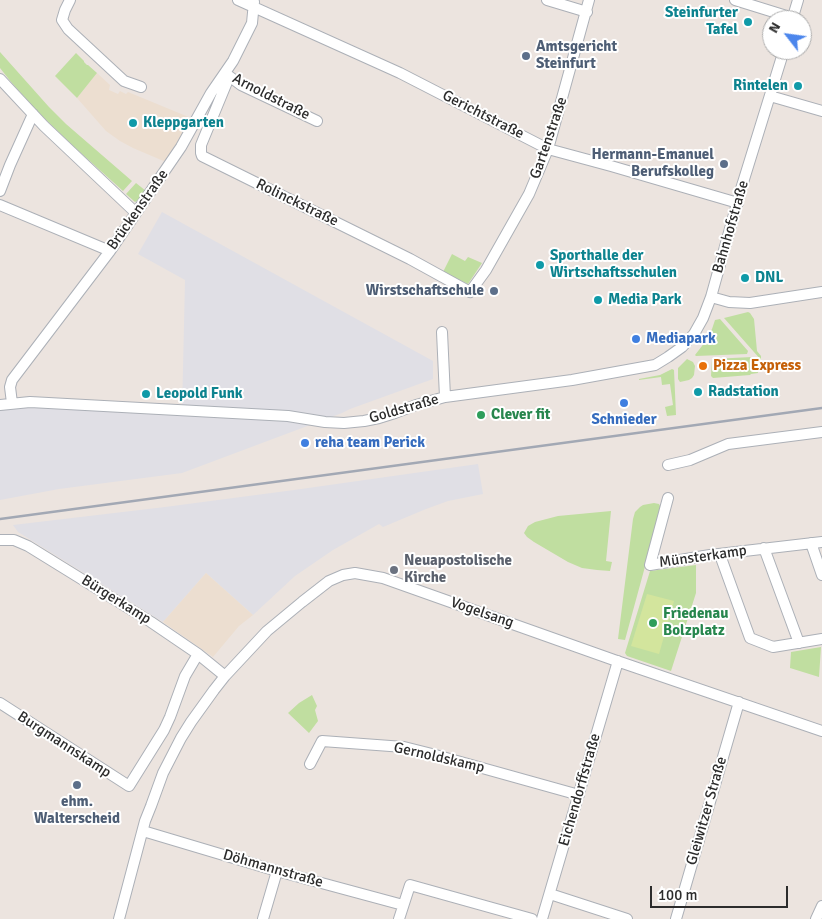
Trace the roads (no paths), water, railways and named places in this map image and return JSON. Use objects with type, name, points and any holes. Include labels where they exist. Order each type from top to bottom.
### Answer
[{"type":"street","points":[[70,0],[62,20],[68,29],[124,82],[140,87]]},
{"type":"street","name":"Gerichtstraße","points":[[238,0],[254,3],[400,73],[548,149],[738,203]]},
{"type":"street","points":[[547,0],[587,12]]},
{"type":"street","name":"Gartenstraße","points":[[470,292],[486,270],[529,194],[548,149],[590,0]]},
{"type":"street","points":[[735,0],[766,10]]},
{"type":"street","name":"Brückenstraße","points":[[12,403],[10,386],[12,380],[110,251],[181,147],[211,93],[233,61],[252,23],[254,3]]},
{"type":"street","name":"Bahnhofstraße","points":[[711,297],[781,60]]},
{"type":"street","name":"Arnoldstraße","points":[[225,73],[242,85],[317,121]]},
{"type":"street","name":"Rolinckstraße","points":[[225,73],[227,82],[202,145],[202,156],[410,259],[470,292]]},
{"type":"street","points":[[0,79],[44,126],[136,213]]},
{"type":"street","points":[[770,96],[822,111]]},
{"type":"street","points":[[0,191],[33,114]]},
{"type":"street","points":[[0,205],[110,251]]},
{"type":"street","points":[[711,297],[744,304],[822,292]]},
{"type":"street","name":"Goldstraße","points":[[0,405],[30,402],[288,416],[325,422],[364,421],[396,413],[445,393],[572,380],[655,365],[682,347],[694,334],[711,297]]},
{"type":"street","points":[[442,332],[445,393]]},
{"type":"street","points":[[668,465],[690,460],[728,444],[822,432]]},
{"type":"street","name":"Münsterkamp","points":[[668,498],[650,565],[764,548],[822,542]]},
{"type":"street","name":"Bürgerkamp","points":[[0,540],[14,540],[28,546],[151,622],[198,654],[225,676]]},
{"type":"street","points":[[811,543],[822,575]]},
{"type":"street","name":"Münsterkamp","points":[[764,548],[799,643]]},
{"type":"street","points":[[720,554],[750,638],[773,647],[822,639]]},
{"type":"street","name":"Vogelsang","points":[[119,919],[143,831],[158,786],[174,751],[202,706],[225,676],[267,631],[302,602],[337,577],[343,575],[355,573],[383,578],[822,731]]},
{"type":"street","name":"Burgmannskamp","points":[[0,704],[129,786],[167,724],[182,681],[198,654]]},
{"type":"street","name":"Eichendorffstraße","points":[[542,919],[618,661]]},
{"type":"street","name":"Gleiwitzer Straße","points":[[676,919],[739,702]]},
{"type":"street","name":"Gernoldskamp","points":[[310,764],[322,741],[404,747],[579,795]]},
{"type":"street","name":"Döhmannstraße","points":[[143,831],[277,871],[403,905]]},
{"type":"street","points":[[263,919],[277,871]]},
{"type":"street","points":[[399,919],[410,885],[532,919]]},
{"type":"street","points":[[550,894],[627,919]]},
{"type":"street","points":[[816,919],[822,906]]},
{"type":"railway","points":[[0,519],[822,408]]},
{"type":"place","name":"Steinfurter Tafel","points":[[748,22]]},
{"type":"place","name":"Amtsgericht Steinfurt","points":[[526,56]]},
{"type":"place","name":"Rintelen","points":[[798,86]]},
{"type":"place","name":"Kleppgarten","points":[[133,123]]},
{"type":"place","name":"Hermann-Emanuel Berufskolleg","points":[[724,164]]},
{"type":"place","name":"Sporthalle der Wirtschaftsschulen","points":[[540,265]]},
{"type":"place","name":"DNL","points":[[745,278]]},
{"type":"place","name":"Wirstschaftschule","points":[[494,291]]},
{"type":"place","name":"Media Park","points":[[598,300]]},
{"type":"place","name":"Mediapark","points":[[636,339]]},
{"type":"place","name":"Pizza Express","points":[[703,366]]},
{"type":"place","name":"Radstation","points":[[698,392]]},
{"type":"place","name":"Leopold Funk","points":[[146,394]]},
{"type":"place","name":"Schnieder","points":[[624,403]]},
{"type":"place","name":"Clever fit","points":[[481,415]]},
{"type":"place","name":"reha team Perick","points":[[305,443]]},
{"type":"place","name":"Neuapostolische Kirche","points":[[394,570]]},
{"type":"place","name":"Friedenau Bolzplatz","points":[[653,623]]},
{"type":"place","name":"ehm. Walterscheid","points":[[77,785]]}]
